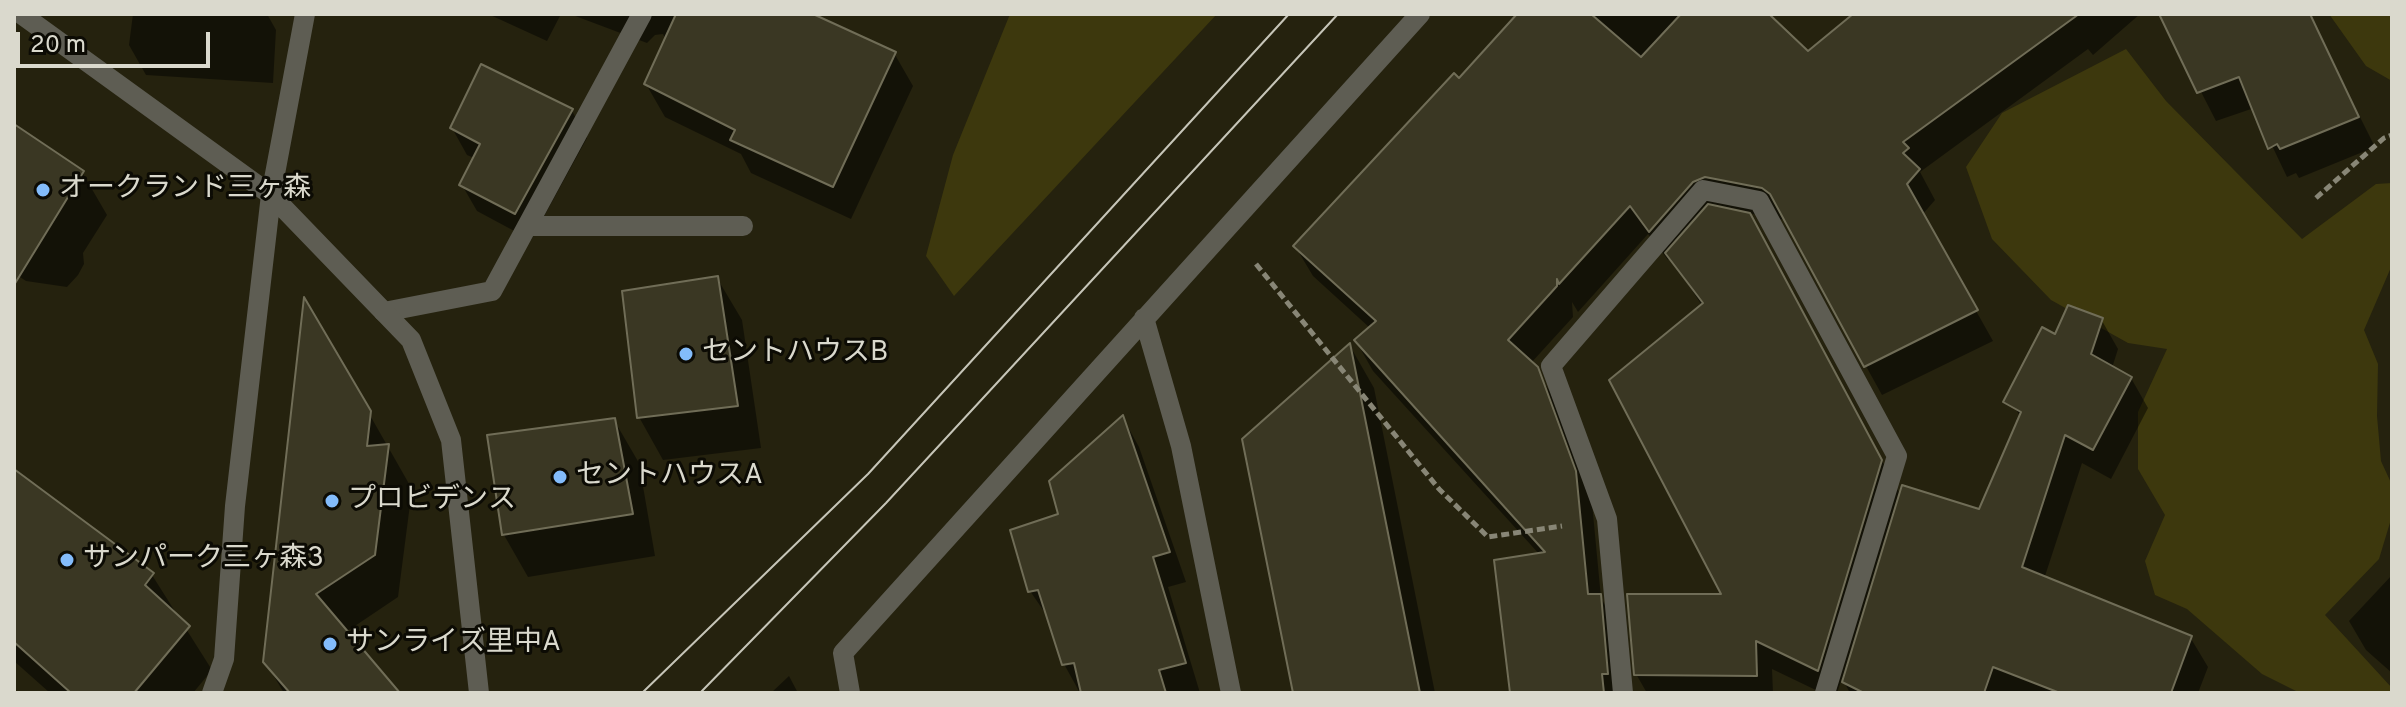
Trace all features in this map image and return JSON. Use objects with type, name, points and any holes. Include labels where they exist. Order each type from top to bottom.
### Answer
[{"type":"street","points":[[21,14],[271,195],[411,340],[451,440],[479,693]]},
{"type":"street","points":[[212,693],[224,659],[235,506],[271,195],[305,14]]},
{"type":"street","points":[[384,312],[492,291],[642,14]]},
{"type":"street","points":[[850,693],[843,653],[1420,14]]},
{"type":"street","points":[[1623,693],[1607,519],[1551,366],[1703,190],[1759,201],[1897,456],[1825,693]]},
{"type":"street","points":[[527,226],[743,226]]},
{"type":"street","points":[[1144,318],[1181,446],[1231,693]]},
{"type":"path","points":[[2316,198],[2384,138],[2392,135]]},
{"type":"path","points":[[1228,230],[1439,489],[1488,537],[1607,519]]},
{"type":"shaded area","points":[[1010,14],[1217,14],[954,296],[926,256],[953,155]]},
{"type":"shaded area","points":[[2329,14],[2392,14],[2392,81],[2366,66]]},
{"type":"shaded area","points":[[2126,49],[2166,101],[2302,239],[2376,184],[2392,183],[2392,265],[2364,330],[2378,364],[2377,416],[2381,461],[2392,485],[2392,516],[2379,559],[2325,615],[2392,688],[2392,693],[2300,693],[2262,674],[2187,609],[2155,595],[2145,561],[2165,515],[2138,469],[2138,412],[2167,349],[2128,343],[2051,300],[1992,239],[1966,167],[2002,113]]},
{"type":"building","points":[[676,14],[813,14],[896,52],[833,187],[730,140],[735,130],[644,84]]},
{"type":"building","points":[[1517,14],[1591,14],[1641,57],[1681,14],[1769,14],[1808,51],[1853,14],[2079,14],[1903,142],[1909,148],[1903,153],[1920,169],[1907,184],[1978,310],[1864,367],[1770,194],[1762,188],[1705,177],[1693,182],[1649,232],[1630,206],[1559,284],[1557,279],[1557,286],[1508,340],[1538,367],[1576,471],[1588,594],[1601,594],[1608,674],[1602,674],[1604,693],[1510,693],[1494,560],[1545,552],[1354,340],[1376,321],[1293,246],[1454,73],[1459,78]]},
{"type":"building","points":[[2159,14],[2310,14],[2359,117],[2280,149],[2277,144],[2268,149],[2239,77],[2197,93]]},
{"type":"building","points":[[481,64],[573,109],[515,214],[459,185],[480,144],[450,128]]},
{"type":"building","name":"オークランド三ヶ森","points":[[14,124],[84,171],[14,285]]},
{"type":"building","points":[[1708,204],[1750,213],[1882,460],[1818,671],[1756,641],[1757,676],[1634,675],[1627,594],[1721,594],[1609,380],[1703,303],[1665,253]]},
{"type":"building","name":"セントハウスB","points":[[718,276],[738,406],[637,418],[622,291]]},
{"type":"building","name":"プロビデンス","points":[[304,297],[371,411],[367,446],[389,444],[375,555],[316,594],[400,693],[290,693],[263,662]]},
{"type":"building","points":[[2068,305],[2103,318],[2091,354],[2132,377],[2093,450],[2065,435],[2022,567],[2192,636],[2171,693],[2060,693],[1993,667],[1984,693],[1864,693],[1842,682],[1902,485],[1979,509],[2021,412],[2003,402],[2042,327],[2055,334]]},
{"type":"building","points":[[1350,343],[1420,693],[1293,693],[1242,439]]},
{"type":"building","points":[[1123,415],[1170,552],[1153,557],[1186,663],[1159,670],[1166,693],[1081,693],[1074,663],[1062,665],[1038,590],[1028,592],[1010,530],[1058,514],[1049,481]]},
{"type":"building","name":"セントハウスA","points":[[615,418],[633,514],[502,535],[487,435]]},
{"type":"building","name":"サンパーク三ヶ森3","points":[[14,469],[154,573],[145,585],[190,626],[134,693],[71,693],[14,642]]},
{"type":"tram line","points":[[642,693],[868,474],[1289,14]]},
{"type":"tram line","points":[[700,693],[886,503],[1338,14]]},
{"type":"place","name":"オークランド三ヶ森","points":[[43,190]]},
{"type":"place","name":"セントハウスB","points":[[686,354]]},
{"type":"place","name":"セントハウスA","points":[[560,477]]},
{"type":"place","name":"プロビデンス","points":[[332,501]]},
{"type":"place","name":"サンパーク三ヶ森3","points":[[67,560]]},
{"type":"place","name":"サンライズ里中A","points":[[330,644]]}]
